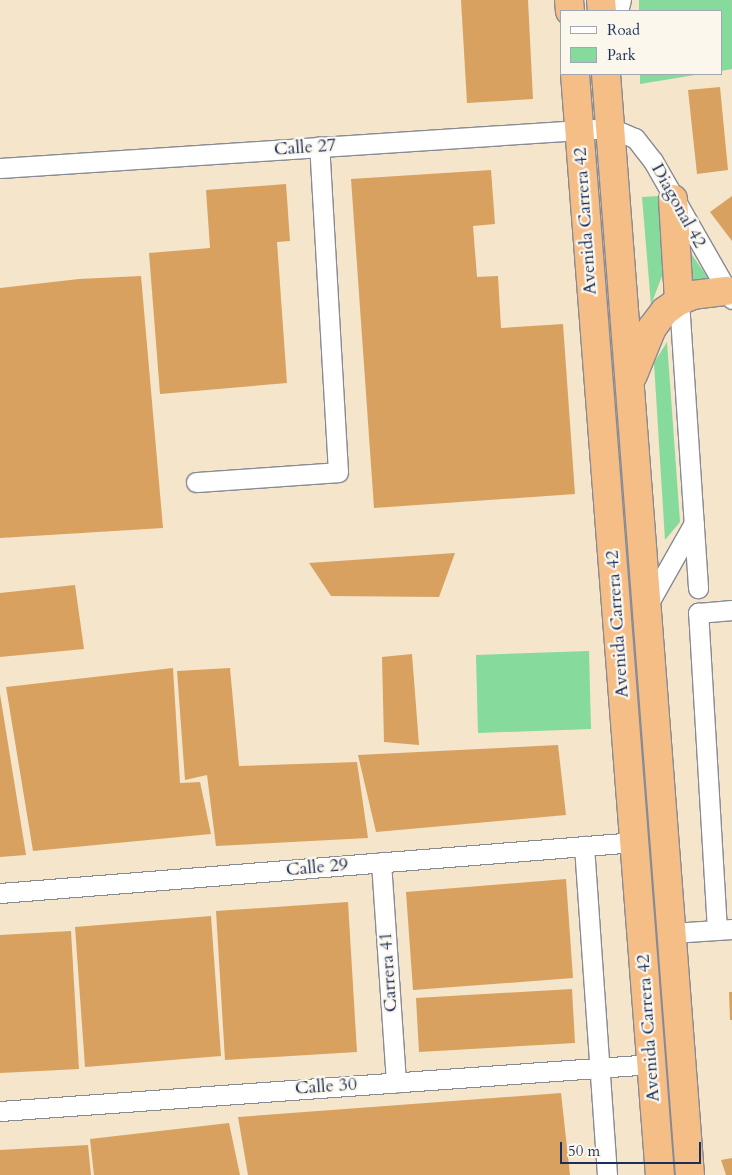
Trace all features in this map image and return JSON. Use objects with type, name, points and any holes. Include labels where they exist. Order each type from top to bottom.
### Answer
[{"type":"highway","name":"Avenida Carrera 42","points":[[575,75],[660,1175]]},
{"type":"highway","name":"Avenida Carrera 42","points":[[606,75],[690,1175]]},
{"type":"highway","points":[[673,199],[679,301]]},
{"type":"highway","points":[[630,384],[652,328],[665,311],[679,301],[704,292],[729,295]]},
{"type":"highway","points":[[641,921],[680,1038]]},
{"type":"street","name":"Calle 27","points":[[0,168],[611,128]]},
{"type":"street","name":"Diagonal 42","points":[[611,128],[626,133],[643,147],[729,295]]},
{"type":"street","points":[[196,482],[338,472],[319,147]]},
{"type":"street","points":[[679,301],[698,588]]},
{"type":"street","points":[[647,606],[694,523]]},
{"type":"street","points":[[672,932],[725,929],[698,613],[732,610]]},
{"type":"street","name":"Calle 29","points":[[0,894],[635,842]]},
{"type":"street","points":[[584,846],[607,1175]]},
{"type":"street","name":"Carrera 41","points":[[381,862],[396,1082]]},
{"type":"street","name":"Calle 30","points":[[0,1111],[652,1064]]},
{"type":"green space","points":[[639,0],[732,0],[732,69],[722,71],[722,10],[639,10]]},
{"type":"green space","points":[[640,75],[695,75],[640,84]]},
{"type":"green space","points":[[659,196],[665,268],[651,305],[642,197]]},
{"type":"green space","points":[[687,248],[711,282],[690,284]]},
{"type":"green space","points":[[667,342],[680,522],[665,540],[654,363]]},
{"type":"green space","points":[[589,651],[591,729],[478,733],[476,655]]},
{"type":"building","points":[[461,0],[528,0],[533,99],[467,103]]},
{"type":"building","points":[[720,87],[728,170],[697,174],[688,90]]},
{"type":"building","points":[[491,170],[495,224],[473,226],[477,277],[498,276],[501,328],[563,324],[575,494],[374,508],[351,179]]},
{"type":"building","points":[[286,184],[290,241],[277,242],[287,383],[160,394],[149,253],[210,248],[206,190]]},
{"type":"building","points":[[732,196],[732,241],[710,212]]},
{"type":"building","points":[[141,276],[163,528],[0,538],[0,288],[79,279]]},
{"type":"building","points":[[455,553],[439,597],[331,596],[309,563]]},
{"type":"building","points":[[75,585],[84,649],[0,657],[0,593]]},
{"type":"building","points":[[412,654],[419,745],[384,742],[382,657]]},
{"type":"building","points":[[173,668],[180,783],[200,782],[211,834],[33,851],[6,687]]},
{"type":"building","points":[[230,668],[239,766],[357,762],[368,838],[216,846],[207,775],[185,780],[177,671]]},
{"type":"building","points":[[0,694],[26,855],[0,857]]},
{"type":"building","points":[[558,745],[566,815],[376,832],[358,755]]},
{"type":"building","points":[[566,879],[573,978],[413,990],[406,892]]},
{"type":"building","points":[[348,902],[357,1052],[225,1060],[216,911]]},
{"type":"building","points":[[211,916],[221,1056],[85,1067],[75,927]]},
{"type":"building","points":[[71,931],[79,1069],[0,1073],[0,935]]},
{"type":"building","points":[[572,989],[575,1043],[419,1052],[416,998]]},
{"type":"building","points":[[729,992],[732,992],[732,1020],[730,1020]]},
{"type":"building","points":[[561,1093],[570,1175],[248,1175],[238,1117]]},
{"type":"building","points":[[229,1123],[240,1175],[94,1175],[90,1139]]},
{"type":"building","points":[[88,1145],[91,1175],[0,1175],[0,1150]]},
{"type":"building","points":[[732,1158],[732,1175],[726,1175],[721,1160]]}]
